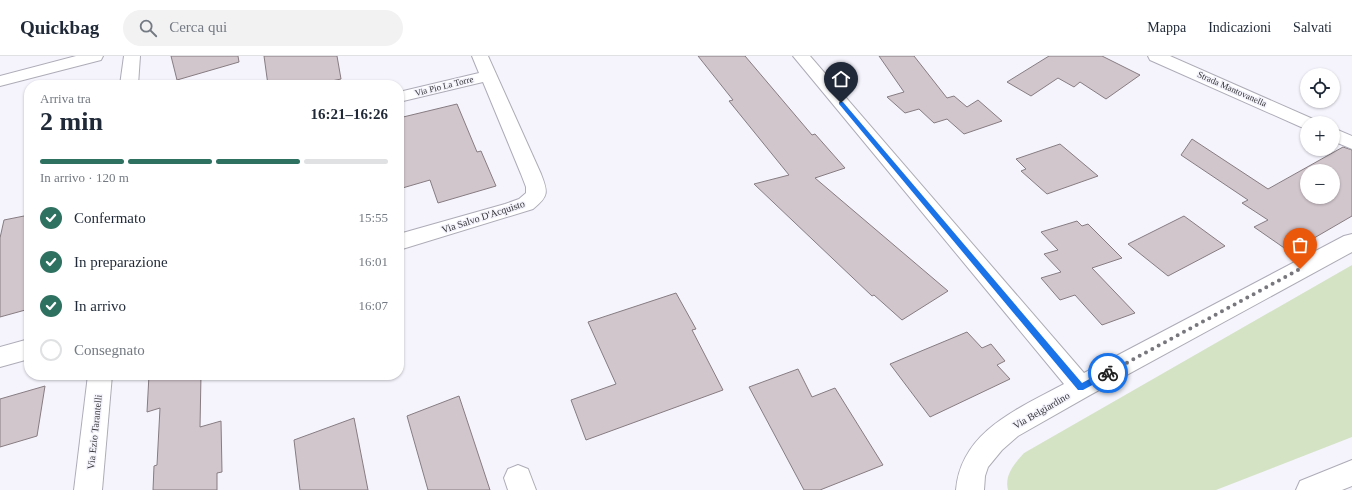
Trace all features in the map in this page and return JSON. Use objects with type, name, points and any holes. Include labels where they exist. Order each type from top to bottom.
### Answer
[{"type":"street","points":[[0,81],[94,56]]},
{"type":"street","points":[[130,80],[132,56]]},
{"type":"street","name":"Via Salvo D'Acquisto","points":[[404,241],[526,204],[536,196],[536,187],[531,174],[480,56]]},
{"type":"street","points":[[801,56],[1081,387]]},
{"type":"street","name":"Strada Mantovanella","points":[[1156,56],[1300,120]]},
{"type":"street","points":[[1179,66],[1194,56]]},
{"type":"street","name":"Via Pio La Torre","points":[[404,97],[488,76]]},
{"type":"street","points":[[1340,137],[1352,143]]},
{"type":"street","name":"Via Belgiardino","points":[[970,490],[971,476],[978,459],[993,442],[1009,428],[1081,387],[1352,242]]},
{"type":"street","points":[[0,357],[24,350]]},
{"type":"street","name":"Via Ezio Tarantelli","points":[[88,490],[99,380]]},
{"type":"street","points":[[1318,489],[1352,473]]},
{"type":"green space","points":[[1352,265],[1352,437],[1216,490],[1008,490],[1007,485],[1009,474],[1024,453]]},
{"type":"building","points":[[171,56],[238,56],[239,62],[177,80]]},
{"type":"building","points":[[264,56],[337,56],[341,79],[267,80]]},
{"type":"building","points":[[698,56],[745,56],[812,135],[815,134],[845,168],[815,178],[948,291],[902,320],[874,295],[872,296],[754,184],[789,175],[729,101],[733,100]]},
{"type":"building","points":[[879,56],[914,56],[947,98],[954,96],[967,107],[978,100],[1002,121],[964,134],[947,119],[934,123],[919,109],[905,113],[887,97],[904,92]]},
{"type":"building","points":[[1049,56],[1102,56],[1140,75],[1106,99],[1080,82],[1074,87],[1058,78],[1031,96],[1007,82]]},
{"type":"building","points":[[457,104],[477,152],[481,151],[496,186],[438,203],[430,180],[404,188],[404,117]]},
{"type":"building","points":[[1192,139],[1268,189],[1300,171],[1300,204],[1340,204],[1340,164],[1313,164],[1327,156],[1340,156],[1340,149],[1343,147],[1352,150],[1352,216],[1290,252],[1254,227],[1268,220],[1242,203],[1248,200],[1181,155]]},
{"type":"building","points":[[1060,144],[1098,176],[1047,194],[1021,171],[1026,169],[1016,159]]},
{"type":"building","points":[[24,216],[24,310],[0,317],[0,238],[4,220]]},
{"type":"building","points":[[1184,216],[1225,246],[1168,276],[1128,244]]},
{"type":"building","points":[[1077,221],[1082,226],[1088,224],[1122,258],[1092,268],[1135,313],[1102,325],[1075,295],[1060,300],[1041,278],[1061,272],[1044,254],[1058,250],[1041,232]]},
{"type":"building","points":[[676,293],[696,329],[692,330],[723,390],[586,440],[571,400],[616,384],[588,322]]},
{"type":"building","points":[[967,332],[982,348],[991,344],[1005,361],[997,365],[1010,379],[930,417],[890,364]]},
{"type":"building","points":[[798,369],[812,397],[835,388],[883,465],[820,490],[804,490],[749,387]]},
{"type":"building","points":[[149,380],[201,380],[200,427],[221,421],[222,472],[217,473],[217,490],[153,490],[154,466],[157,465],[160,408],[147,412]]},
{"type":"building","points":[[45,386],[37,436],[0,447],[0,399]]},
{"type":"building","points":[[459,396],[490,490],[428,490],[407,416]]},
{"type":"building","points":[[354,418],[368,490],[300,490],[294,440]]},
{"type":"way so far","points":[[1108,373],[1300,269]]},
{"type":"route","points":[[841,103],[1081,387],[1108,373]]}]
